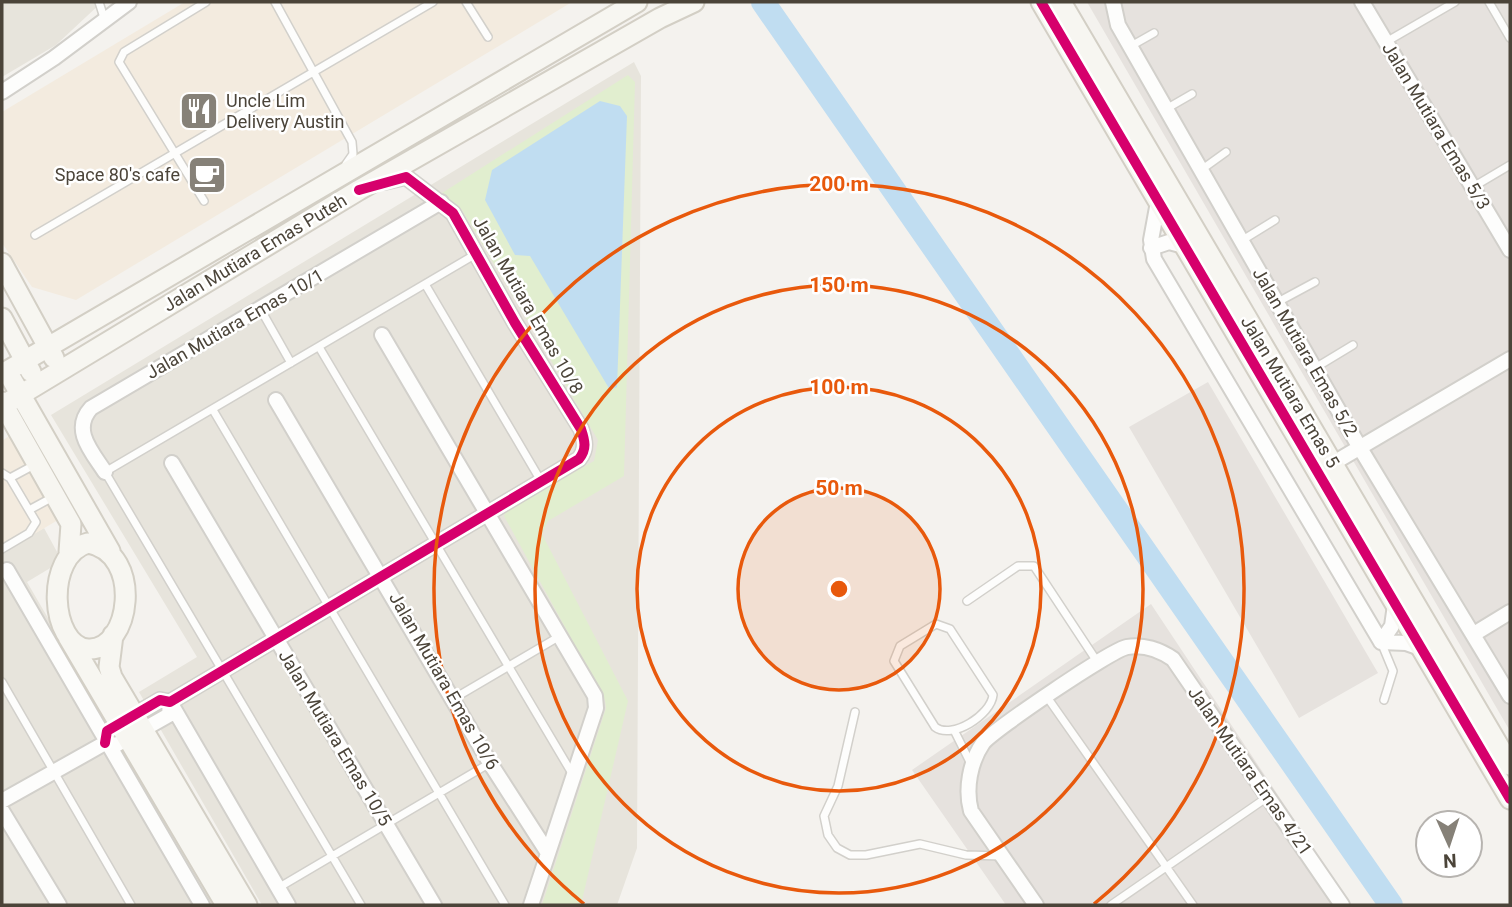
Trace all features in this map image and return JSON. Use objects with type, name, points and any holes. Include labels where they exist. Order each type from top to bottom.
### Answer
[{"type":"street","points":[[2,92],[106,21],[129,2]]},
{"type":"street","name":"Jalan Mutiara Emas Puteh","points":[[4,372],[637,2]]},
{"type":"street","name":"Jalan Mutiara Emas Puteh","points":[[11,410],[38,385],[359,190],[660,18],[694,2]]},
{"type":"street","name":"Jalan Mutiara Emas 5","points":[[1041,2],[1184,246],[1510,765]]},
{"type":"street","name":"Jalan Mutiara Emas 5","points":[[1061,2],[1325,468],[1395,605],[1510,799]]},
{"type":"street","name":"Jalan Mutiara Emas 5/2","points":[[1113,2],[1118,25],[1276,303],[1510,696]]},
{"type":"street","name":"Jalan Mutiara Emas 5/3","points":[[1363,2],[1510,250]]},
{"type":"street","name":"Jalan Mutiara Emas 10/8","points":[[359,190],[406,177],[453,213],[515,323],[581,429],[586,446],[582,456],[542,481]]},
{"type":"street","name":"Jalan Mutiara Emas 10/1","points":[[104,472],[82,435],[82,425],[88,411],[441,202]]},
{"type":"street","points":[[1158,202],[1151,248],[1154,259],[1381,642]]},
{"type":"street","points":[[1151,248],[1169,242],[1184,246]]},
{"type":"street","points":[[2,263],[60,372],[37,398],[11,410]]},
{"type":"street","points":[[32,317],[58,328],[88,324]]},
{"type":"street","points":[[6,326],[38,385]]},
{"type":"street","points":[[6,326],[11,357],[4,372],[11,410],[36,464],[89,516],[117,560],[125,581],[124,609],[113,635],[109,667],[132,726],[226,905]]},
{"type":"street","points":[[382,335],[592,690],[596,708],[531,905]]},
{"type":"street","points":[[1325,468],[1510,359]]},
{"type":"street","name":"Jalan Mutiara Emas 10/6","points":[[276,400],[490,763],[548,853]]},
{"type":"street","points":[[11,410],[64,491],[71,524],[69,552],[59,579],[58,597],[60,619],[68,637],[132,726],[247,905]]},
{"type":"street","name":"Jalan Mutiara Emas 10/5","points":[[172,463],[434,905]]},
{"type":"street","points":[[170,702],[222,668],[542,481]]},
{"type":"street","points":[[71,524],[89,516]]},
{"type":"street","points":[[69,552],[88,543],[110,551]]},
{"type":"street","points":[[8,570],[105,743],[202,905]]},
{"type":"street","points":[[1381,642],[1392,626],[1395,605]]},
{"type":"street","points":[[1474,634],[1510,612]]},
{"type":"street","points":[[68,637],[82,647],[91,649],[104,644],[113,635]]},
{"type":"street","points":[[1381,642],[1406,643],[1420,648]]},
{"type":"street","name":"Jalan Mutiara Emas 4/21","points":[[1098,663],[1121,649],[1149,648],[1173,659],[1269,795],[1342,905]]},
{"type":"street","points":[[1036,905],[971,811],[971,771],[985,740],[1098,663]]},
{"type":"street","points":[[2,801],[105,743],[116,745],[160,699],[170,702],[288,905]]},
{"type":"street","points":[[2,811],[59,905]]},
{"type":"lane","points":[[99,2],[106,21]]},
{"type":"lane","points":[[204,201],[121,66],[120,59],[124,52],[206,2]]},
{"type":"lane","points":[[275,2],[352,142],[353,154],[341,169],[312,194]]},
{"type":"lane","points":[[35,235],[433,2]]},
{"type":"lane","points":[[466,2],[488,37]]},
{"type":"lane","points":[[1386,42],[1455,2]]},
{"type":"lane","points":[[1489,2],[1510,38]]},
{"type":"lane","points":[[1130,47],[1154,33]]},
{"type":"lane","points":[[1166,109],[1192,94]]},
{"type":"lane","points":[[1200,170],[1226,152]]},
{"type":"lane","points":[[1473,187],[1510,165]]},
{"type":"lane","points":[[1241,241],[1275,220]]},
{"type":"lane","points":[[361,905],[104,472],[477,253]]},
{"type":"lane","points":[[1276,303],[1315,282]]},
{"type":"lane","points":[[425,284],[542,481]]},
{"type":"lane","points":[[261,310],[291,363]]},
{"type":"lane","points":[[1314,369],[1353,345]]},
{"type":"lane","points":[[318,347],[573,776]]},
{"type":"lane","points":[[213,410],[505,905]]},
{"type":"lane","points":[[10,478],[36,464]]},
{"type":"lane","points":[[2,473],[10,478],[29,510],[35,527],[2,549]]},
{"type":"lane","points":[[29,510],[64,491]]},
{"type":"lane","points":[[967,601],[1018,566],[1034,566],[1098,663]]},
{"type":"lane","points":[[936,624],[950,629],[993,695],[987,709],[955,732],[944,733],[935,727],[894,661],[900,646],[936,624]]},
{"type":"lane","points":[[453,699],[560,636]]},
{"type":"lane","points":[[1381,642],[1393,671],[1384,700]]},
{"type":"lane","points":[[2,682],[131,905]]},
{"type":"lane","points":[[1047,697],[1193,905]]},
{"type":"lane","points":[[855,712],[838,786],[824,816],[828,835],[838,848],[850,855],[866,855],[920,844],[966,855],[1003,856]]},
{"type":"lane","points":[[955,732],[971,771]]},
{"type":"lane","points":[[278,888],[490,763]]},
{"type":"lane","points":[[1111,905],[1269,795]]},
{"type":"shaded area","points":[[2,2],[102,2],[56,45],[2,77]]},
{"type":"shaded area","points":[[185,2],[572,2],[76,300],[32,287],[2,243],[2,112]]},
{"type":"shaded area","points":[[1087,2],[1510,2],[1510,731]]},
{"type":"shaded area","points":[[634,62],[641,76],[637,848],[617,905],[262,905],[139,692],[197,657],[51,415]]},
{"type":"shaded area","points":[[1208,382],[1378,673],[1299,718],[1129,427]]},
{"type":"shaded area","points":[[9,436],[58,520],[2,553],[2,441]]},
{"type":"shaded area","points":[[44,528],[62,561],[27,582],[215,905],[2,905],[2,553]]},
{"type":"shaded area","points":[[1151,604],[1351,905],[1006,905],[912,770]]},
{"type":"green space","points":[[628,75],[635,82],[624,476],[548,521],[542,534],[628,701],[581,905],[542,905],[606,708],[605,700],[504,516],[506,511],[594,461],[598,440],[462,210],[442,193]]},
{"type":"water","points":[[600,101],[620,106],[627,116],[617,387],[610,390],[530,256],[515,255],[485,200],[492,170]]},
{"type":"waterway","points":[[763,2],[1391,905]]},
{"type":"cycle path","points":[[1041,2],[1510,799]]},
{"type":"cycle path","points":[[105,743],[107,731],[160,700],[170,702],[579,459],[583,452],[581,429],[515,323],[453,213],[406,177],[359,190]]},
{"type":"place","name":"Uncle Lim Delivery Austin","points":[[199,111]]},
{"type":"place","name":"Space 80's cafe","points":[[207,175]]}]
